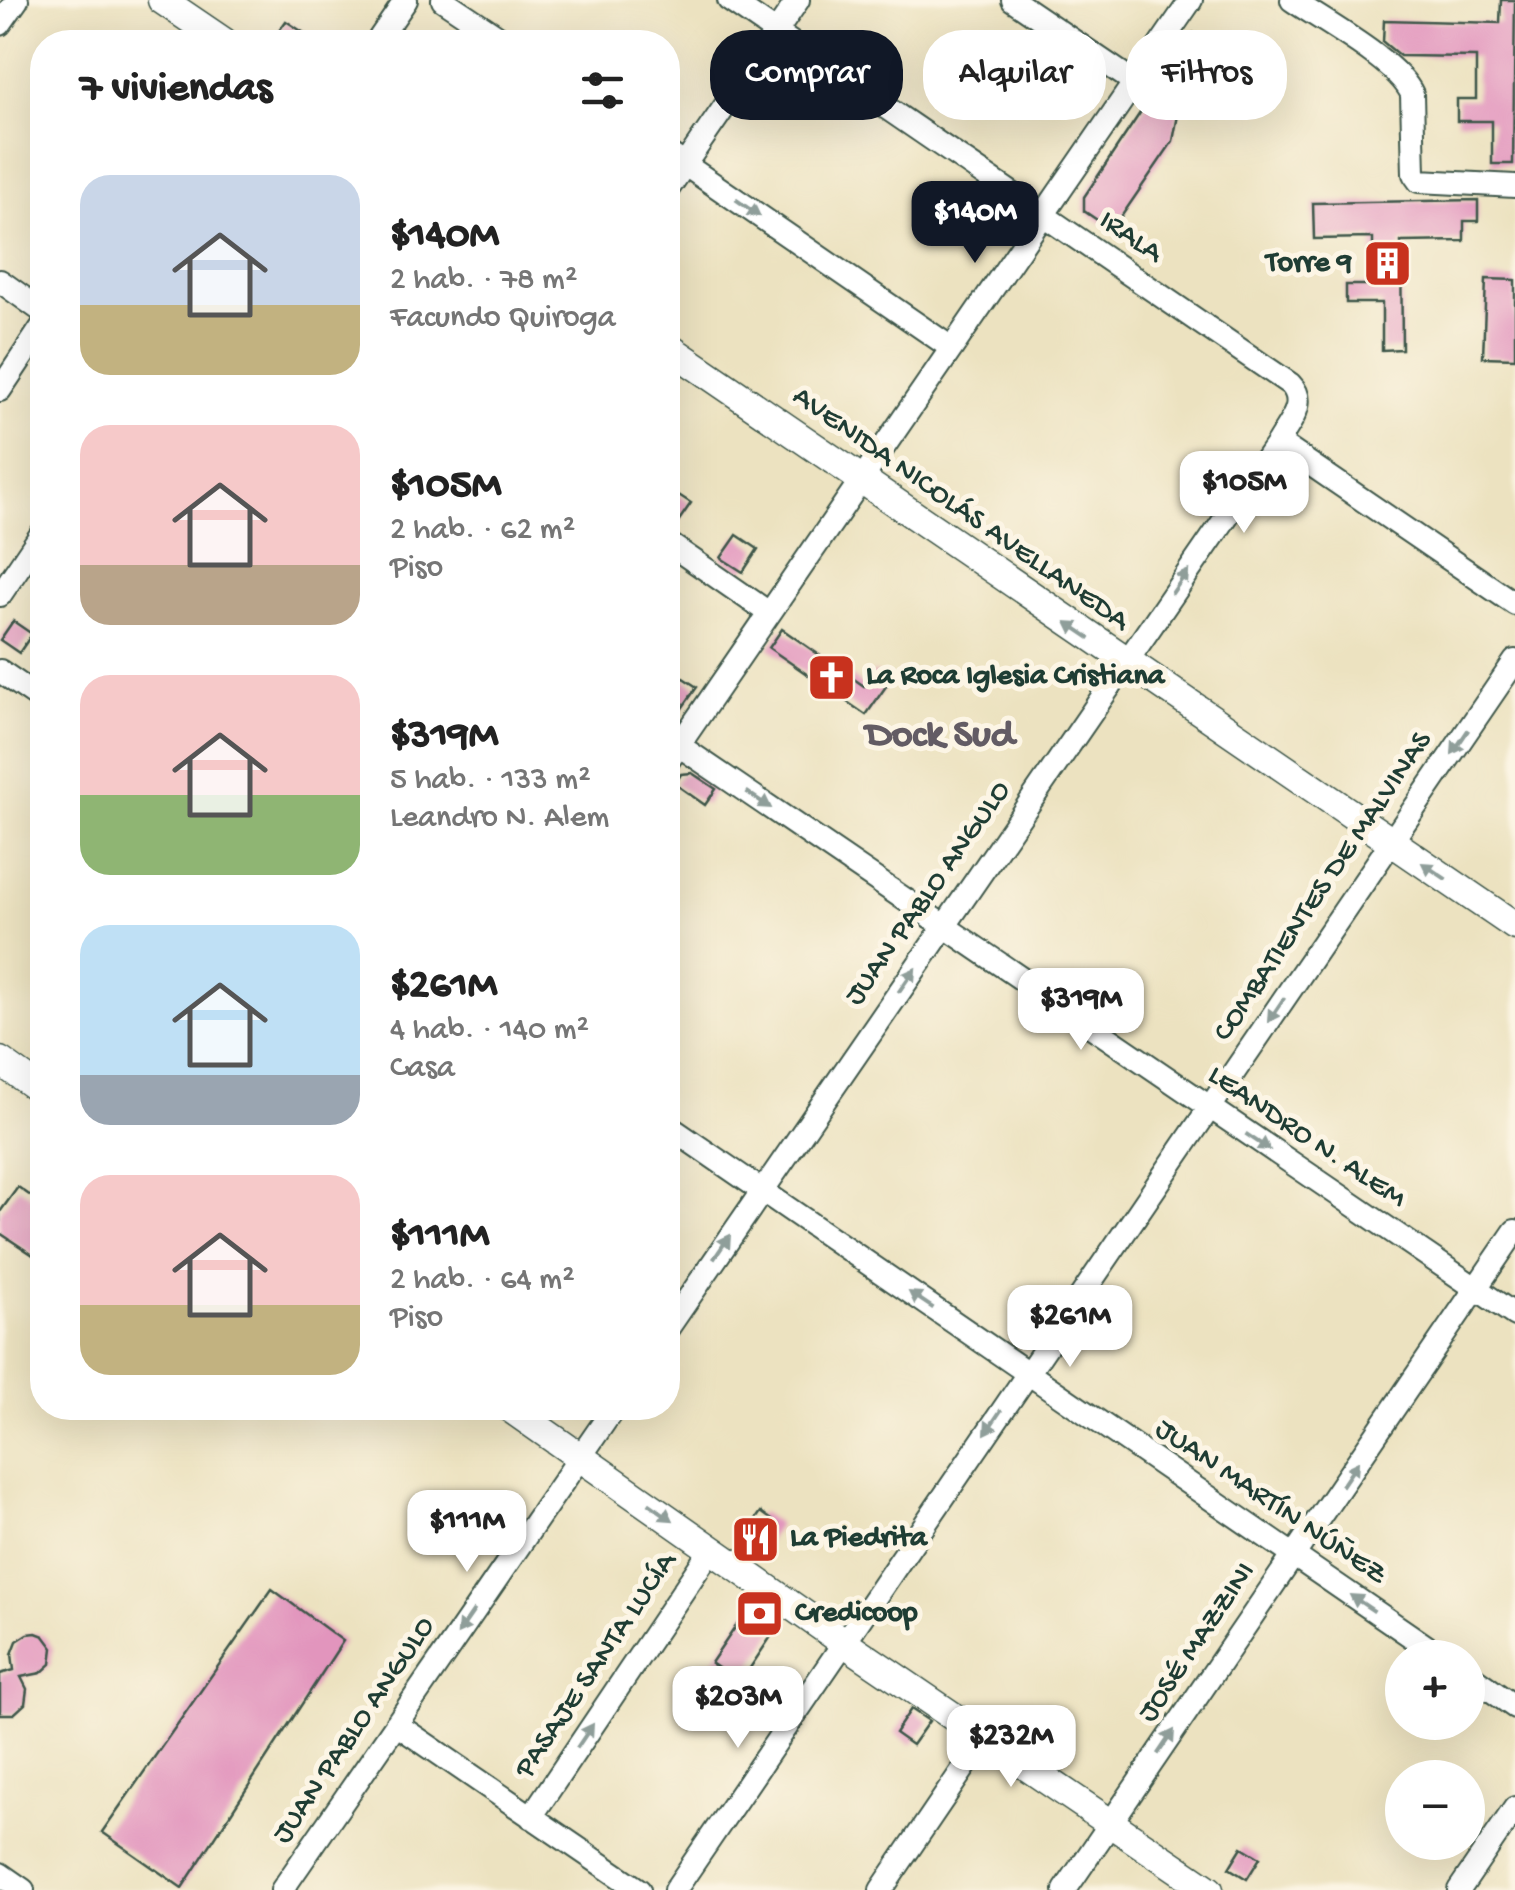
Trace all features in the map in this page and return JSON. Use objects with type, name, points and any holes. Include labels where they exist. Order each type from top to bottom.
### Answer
[{"type":"main road","points":[[162,0],[206,30]]},
{"type":"main road","name":"AVENIDA NICOLÁS AVELLANEDA","points":[[680,356],[1515,926]]},
{"type":"main road","points":[[0,1062],[30,1082]]},
{"type":"main road","points":[[528,1420],[845,1643],[1210,1890]]},
{"type":"street","points":[[0,24],[16,0]]},
{"type":"street","points":[[385,30],[406,0]]},
{"type":"street","points":[[443,0],[488,30]]},
{"type":"street","name":"IRALA","points":[[729,0],[772,30]]},
{"type":"street","points":[[776,30],[798,0]]},
{"type":"street","points":[[1013,0],[1126,77]]},
{"type":"street","points":[[1170,30],[1190,0]]},
{"type":"street","points":[[1292,0],[1393,69],[1412,94],[1414,174],[1419,181],[1515,186]]},
{"type":"street","points":[[680,736],[770,613],[1126,94]]},
{"type":"street","points":[[680,153],[710,115]]},
{"type":"street","name":"IRALA","points":[[903,120],[1298,392]]},
{"type":"street","points":[[680,161],[950,347]]},
{"type":"street","points":[[0,282],[30,302]]},
{"type":"street","points":[[0,390],[30,346]]},
{"type":"street","name":"JUAN PABLO ANGULO","points":[[680,1310],[1278,442],[1297,409],[1298,392]]},
{"type":"street","points":[[1278,442],[1515,604]]},
{"type":"street","points":[[0,595],[30,551]]},
{"type":"street","points":[[680,551],[770,613]]},
{"type":"street","name":"COMBATIENTES DE MALVINAS","points":[[675,1890],[1515,662]]},
{"type":"street","points":[[0,671],[30,692]]},
{"type":"street","name":"LEANDRO N. ALEM","points":[[680,754],[944,927],[1515,1315]]},
{"type":"street","name":"JUAN MARTÍN NÚÑEZ","points":[[680,1134],[1417,1640]]},
{"type":"street","name":"JOSÉ MAZZINI","points":[[1065,1890],[1515,1231]]},
{"type":"street","name":"JUAN PABLO ANGULO","points":[[282,1890],[606,1420]]},
{"type":"street","name":"PASAJE SANTA LUCÍA","points":[[531,1817],[712,1548]]},
{"type":"street","points":[[1485,1686],[1515,1706]]},
{"type":"street","points":[[396,1724],[639,1890]]},
{"type":"street","points":[[881,1890],[985,1737]]},
{"type":"street","points":[[1459,1890],[1515,1808]]},
{"type":"street","points":[[0,1874],[23,1890]]},
{"type":"building","points":[[1501,0],[1515,0],[1513,164],[1492,164],[1492,121],[1457,121],[1457,99],[1476,99],[1476,57],[1400,56],[1383,42],[1384,20],[1500,23]]},
{"type":"building","points":[[286,21],[300,30],[280,30]]},
{"type":"building","points":[[1135,120],[1177,120],[1173,141],[1112,230],[1084,211],[1084,197]]},
{"type":"building","name":"Torre 9","points":[[1478,200],[1478,221],[1464,221],[1464,241],[1401,242],[1402,349],[1382,350],[1382,303],[1346,303],[1346,285],[1373,285],[1373,238],[1314,239],[1313,203]]},
{"type":"building","points":[[1486,279],[1515,280],[1515,358],[1483,357]]},
{"type":"building","points":[[680,496],[691,503],[680,519]]},
{"type":"building","points":[[737,535],[758,549],[743,572],[721,558]]},
{"type":"building","points":[[13,621],[30,633],[19,653],[0,640]]},
{"type":"building","name":"La Roca Iglesia Cristiana","points":[[782,629],[864,686],[874,672],[889,682],[866,715],[769,648]]},
{"type":"building","points":[[680,676],[697,687],[680,711]]},
{"type":"building","points":[[692,773],[716,789],[705,805],[680,788],[681,774]]},
{"type":"building","points":[[18,1187],[30,1196],[30,1253],[0,1233],[0,1212]]},
{"type":"building","points":[[761,1512],[779,1525],[762,1549],[744,1536]]},
{"type":"building","points":[[272,1589],[343,1641],[182,1888],[102,1832]]},
{"type":"building","points":[[753,1601],[782,1620],[740,1683],[711,1663]]},
{"type":"building","points":[[36,1633],[44,1636],[53,1648],[51,1664],[41,1673],[21,1677],[27,1689],[25,1704],[14,1714],[0,1714],[0,1674],[14,1670],[12,1654],[17,1641]]},
{"type":"building","points":[[911,1709],[929,1721],[912,1745],[895,1733]]},
{"type":"building","points":[[1242,1847],[1260,1858],[1247,1879],[1229,1868]]},
{"type":"place","name":"Torre 9","points":[[1387,264]]},
{"type":"place","name":"La Roca Iglesia Cristiana","points":[[831,677]]},
{"type":"place","name":"La Piedrita","points":[[755,1539]]},
{"type":"place","name":"Credicoop","points":[[760,1614]]},
{"type":"district","name":"Dock Sud","points":[[940,736]]}]
